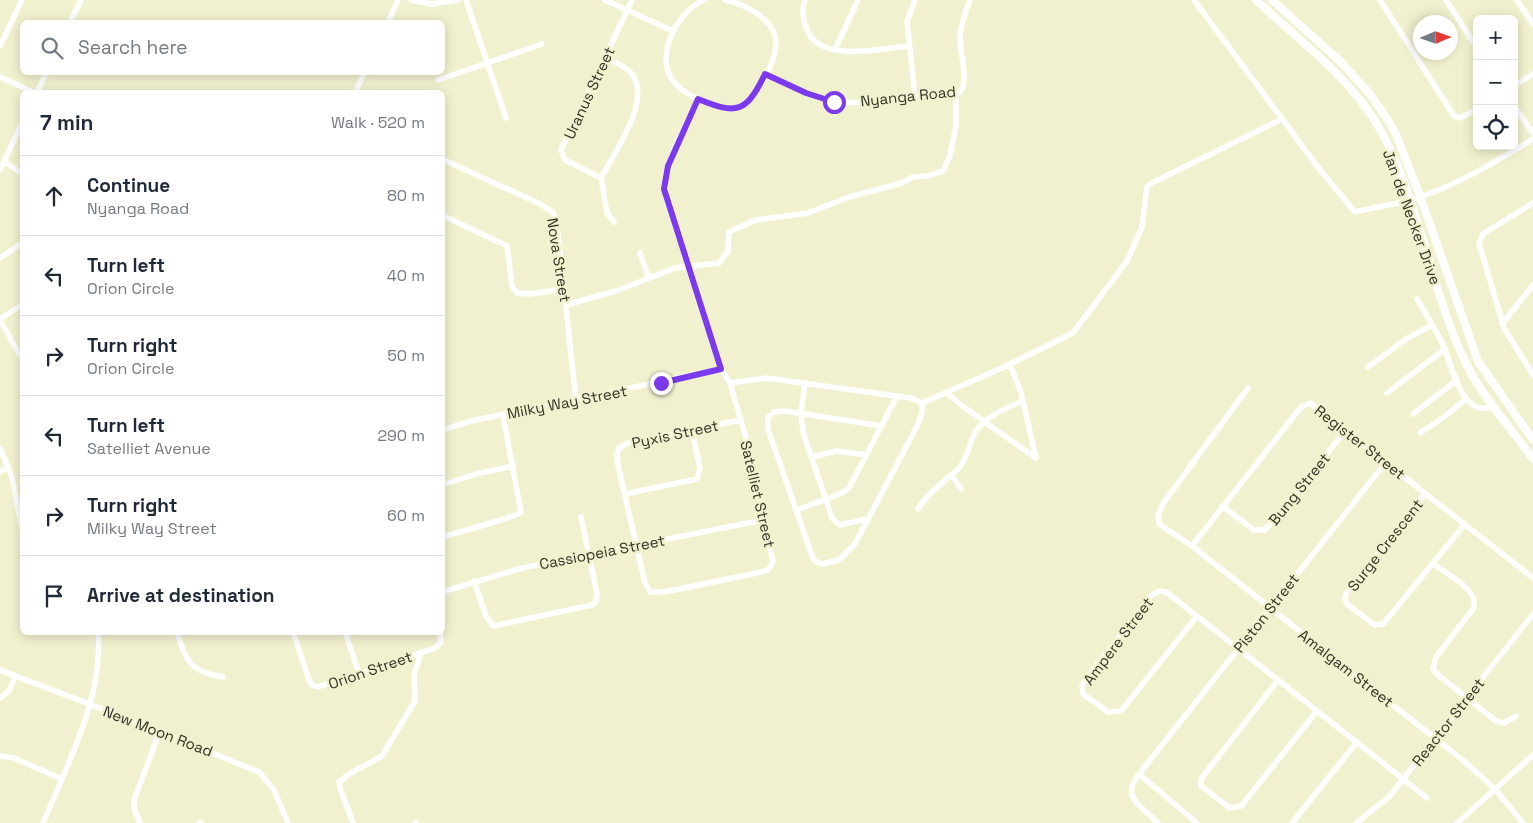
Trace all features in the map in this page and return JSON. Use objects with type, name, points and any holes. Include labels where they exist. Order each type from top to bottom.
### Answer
[{"type":"main road","name":"Jan de Necker Drive","points":[[1256,0],[1337,75],[1368,111],[1391,152],[1460,348],[1471,373],[1533,459]]},
{"type":"main road","name":"Jan de Necker Drive","points":[[1272,0],[1340,60],[1370,94],[1395,132],[1420,196],[1478,361],[1533,440]]},
{"type":"street","points":[[0,46],[22,0]]},
{"type":"street","points":[[71,20],[81,0]]},
{"type":"street","points":[[389,20],[398,0]]},
{"type":"street","points":[[411,0],[432,4],[458,0]]},
{"type":"street","points":[[466,0],[506,118]]},
{"type":"street","points":[[604,0],[673,31]]},
{"type":"street","name":"Uranus Street","points":[[601,178],[565,160],[561,153],[632,0]]},
{"type":"street","points":[[704,0],[690,9],[673,31],[667,60],[669,75],[677,86],[698,99],[728,110],[741,106],[755,94],[776,48],[774,34],[760,17],[744,3],[724,0]]},
{"type":"street","points":[[805,0],[802,16],[811,38],[821,45],[835,50],[850,52],[909,46]]},
{"type":"street","points":[[835,50],[858,0]]},
{"type":"street","points":[[915,0],[907,21],[915,96]]},
{"type":"street","name":"Nyanga Road","points":[[765,74],[806,93],[834,102],[863,102],[962,90],[965,84],[960,38],[963,17],[970,0]]},
{"type":"street","points":[[1194,0],[1354,212],[1409,200],[1472,175],[1533,139]]},
{"type":"street","points":[[1380,0],[1454,116],[1460,118],[1473,111]]},
{"type":"street","points":[[1446,0],[1473,42]]},
{"type":"street","points":[[1517,0],[1533,24]]},
{"type":"street","points":[[438,80],[542,44]]},
{"type":"street","points":[[606,57],[632,73],[638,88],[639,99],[634,116],[601,178],[607,213],[614,222]]},
{"type":"street","points":[[1518,83],[1533,74]]},
{"type":"street","points":[[39,90],[46,75]]},
{"type":"street","points":[[356,90],[364,75]]},
{"type":"street","points":[[0,77],[29,90]]},
{"type":"street","points":[[566,305],[594,298],[675,268],[690,268],[721,262],[728,251],[729,232],[756,220],[808,213],[856,195],[902,183],[913,177],[928,176],[942,171],[950,156],[956,125],[956,92]]},
{"type":"street","name":"Satelliet Street","points":[[638,544],[646,587],[652,593],[665,592],[768,570],[773,564],[730,383],[721,369],[666,198],[664,182],[668,166],[698,99]]},
{"type":"street","points":[[1518,112],[1533,133]]},
{"type":"street","points":[[922,403],[1010,364],[1073,333],[1127,261],[1142,227],[1147,188],[1152,183],[1282,119]]},
{"type":"street","points":[[0,170],[20,127]]},
{"type":"street","name":"Nova Street","points":[[445,160],[540,204],[553,212],[557,225],[576,400]]},
{"type":"street","points":[[4,162],[20,173]]},
{"type":"street","points":[[1532,370],[1502,324],[1479,240],[1483,234],[1533,203]]},
{"type":"street","points":[[445,216],[507,246],[512,286],[517,293],[529,294],[564,289]]},
{"type":"street","points":[[0,258],[20,244]]},
{"type":"street","points":[[640,253],[649,278]]},
{"type":"street","points":[[1502,324],[1533,285]]},
{"type":"street","points":[[1417,299],[1444,349],[1456,380],[1466,399],[1474,406],[1484,409],[1494,406]]},
{"type":"street","points":[[20,306],[0,320],[20,356]]},
{"type":"street","points":[[1368,367],[1406,340],[1432,325]]},
{"type":"street","points":[[1386,393],[1444,349]]},
{"type":"street","points":[[946,392],[1036,458],[1023,401],[1010,364]]},
{"type":"street","name":"Milky Way Street","points":[[445,429],[503,415],[721,369]]},
{"type":"street","points":[[730,383],[767,378],[916,399],[922,403],[924,411],[917,426],[855,544],[844,557],[831,564],[821,564],[813,557],[768,429],[767,420],[774,412],[882,426]]},
{"type":"street","points":[[1414,414],[1456,380]]},
{"type":"street","points":[[805,383],[801,414],[803,432],[825,499],[836,524],[868,519]]},
{"type":"street","name":"Amalgam Street","points":[[1248,388],[1164,502],[1158,515],[1159,524],[1192,546],[1435,738],[1495,789],[1523,823]]},
{"type":"street","points":[[797,510],[842,493],[849,488],[897,396]]},
{"type":"street","points":[[1420,433],[1466,399]]},
{"type":"street","points":[[918,509],[965,460],[975,434],[985,422],[999,412],[1023,401]]},
{"type":"street","name":"Register Street","points":[[1192,546],[1305,404],[1315,405],[1533,578]]},
{"type":"street","points":[[445,536],[520,514],[521,504],[503,415]]},
{"type":"street","name":"Pyxis Street","points":[[638,544],[617,456],[622,446],[740,420]]},
{"type":"street","name":"Bung Street","points":[[1222,506],[1254,530],[1265,530],[1346,430]]},
{"type":"street","points":[[625,494],[697,479],[700,468],[692,431]]},
{"type":"street","points":[[0,448],[9,468],[20,520]]},
{"type":"street","points":[[812,457],[836,451],[867,455]]},
{"type":"street","name":"Piston Street","points":[[1139,774],[1386,462]]},
{"type":"street","points":[[445,484],[476,474],[512,466]]},
{"type":"street","points":[[0,471],[9,468]]},
{"type":"street","points":[[951,475],[961,489]]},
{"type":"street","name":"Surge Crescent","points":[[1426,494],[1349,590],[1344,600],[1372,624],[1381,625],[1434,564],[1465,524]]},
{"type":"street","points":[[474,581],[489,622],[493,626],[592,605],[597,598],[582,517]]},
{"type":"street","name":"Cassiopeia Street","points":[[445,591],[522,568],[763,520]]},
{"type":"street","points":[[1434,564],[1472,594],[1476,600],[1474,609],[1436,657],[1433,665],[1437,674],[1499,723],[1509,722],[1516,716]]},
{"type":"street","name":"Ampere Street","points":[[1197,616],[1121,711],[1108,712],[1083,694],[1082,686],[1085,680],[1154,593],[1166,592],[1197,616],[1238,648],[1318,711],[1427,798]]},
{"type":"street","name":"Reactor Street","points":[[1356,823],[1386,800],[1533,614]]},
{"type":"street","points":[[43,823],[90,705],[97,672],[98,635]]},
{"type":"street","points":[[178,635],[183,652],[193,668],[209,674],[224,676]]},
{"type":"street","name":"Orion Street","points":[[294,635],[312,685],[322,686],[438,646],[441,640],[440,635]]},
{"type":"street","points":[[346,635],[359,673]]},
{"type":"street","points":[[353,823],[339,783],[342,778],[380,759],[411,709],[416,694],[414,675],[421,653]]},
{"type":"street","name":"New Moon Road","points":[[0,670],[259,772],[274,790],[286,822]]},
{"type":"street","points":[[0,698],[9,690],[16,677]]},
{"type":"street","points":[[1278,680],[1201,779],[1201,786],[1217,799],[1230,808],[1241,806],[1318,711]]},
{"type":"street","points":[[140,823],[134,808],[134,800],[160,732]]},
{"type":"street","points":[[1292,823],[1357,742]]},
{"type":"street","points":[[1457,823],[1533,755]]},
{"type":"street","points":[[0,756],[14,758],[62,779]]},
{"type":"street","points":[[1158,823],[1136,803],[1131,795],[1132,787],[1139,774],[1198,823]]},
{"type":"route","points":[[661,383],[721,369],[664,189],[665,174],[668,166],[698,99],[728,110],[741,106],[751,100],[765,74],[806,93],[834,102]]}]
